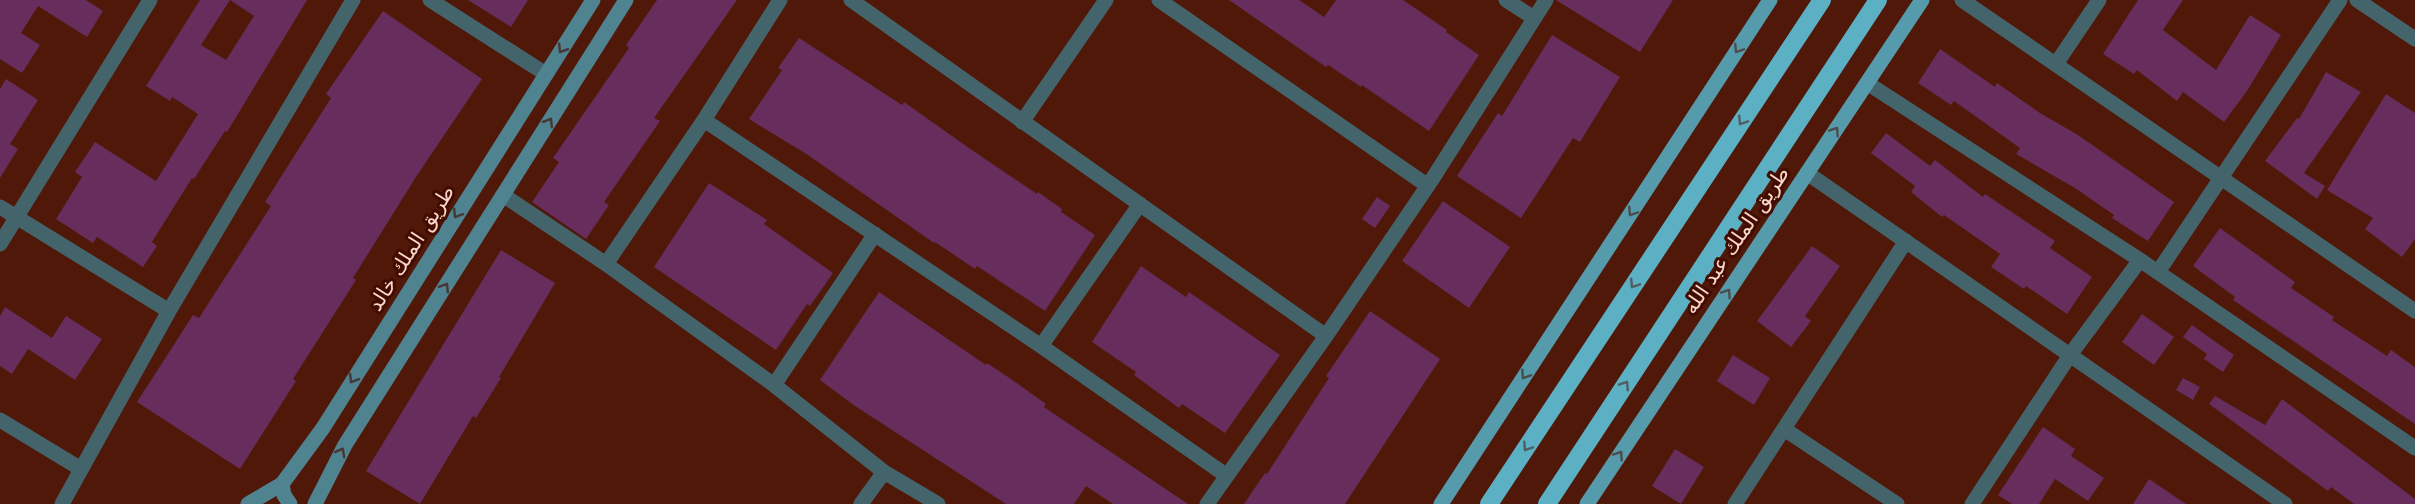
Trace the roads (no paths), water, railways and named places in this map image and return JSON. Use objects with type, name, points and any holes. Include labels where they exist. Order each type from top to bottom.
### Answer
[{"type":"highway","points":[[1489,504],[1822,0]]},
{"type":"highway","name":"طريق الملك عبد الله","points":[[1547,504],[1878,0]]},
{"type":"highway","points":[[1836,65],[1888,0]]},
{"type":"main road","name":"طريق الملك خالد","points":[[248,504],[282,484],[323,428],[593,0]]},
{"type":"main road","points":[[312,503],[345,445],[626,0]]},
{"type":"main road","points":[[1441,504],[1770,0]]},
{"type":"main road","points":[[1797,37],[1817,0]]},
{"type":"main road","name":"طريق الملك عبد الله","points":[[1587,504],[1922,0]]},
{"type":"main road","points":[[282,484],[284,495],[290,504]]},
{"type":"street","points":[[0,244],[150,0]]},
{"type":"street","points":[[62,504],[169,311],[353,0]]},
{"type":"street","points":[[430,0],[449,5],[546,74]]},
{"type":"street","points":[[606,264],[704,120],[780,0]]},
{"type":"street","points":[[851,0],[1326,336]]},
{"type":"street","points":[[1022,122],[1106,0]]},
{"type":"street","points":[[1159,0],[1428,186]]},
{"type":"street","points":[[1506,0],[1534,18]]},
{"type":"street","points":[[1208,504],[1428,186],[1546,0]]},
{"type":"street","points":[[1962,0],[2415,311]]},
{"type":"street","points":[[2056,64],[2100,0]]},
{"type":"street","points":[[2158,272],[2340,0]]},
{"type":"street","points":[[2357,0],[2415,39]]},
{"type":"street","points":[[1867,83],[2140,260],[2415,448]]},
{"type":"street","points":[[704,120],[1041,346],[1227,476]]},
{"type":"street","points":[[1807,173],[2285,504]]},
{"type":"street","points":[[503,195],[606,264],[774,385],[884,472],[938,504]]},
{"type":"street","points":[[1041,346],[1140,204]]},
{"type":"street","points":[[0,207],[169,311]]},
{"type":"street","points":[[774,385],[875,234]]},
{"type":"street","points":[[1735,504],[1906,241]]},
{"type":"street","points":[[1972,504],[2070,355],[2140,260]]},
{"type":"street","points":[[0,420],[81,469]]},
{"type":"street","points":[[1784,429],[1897,504]]},
{"type":"street","points":[[861,504],[884,472]]}]
